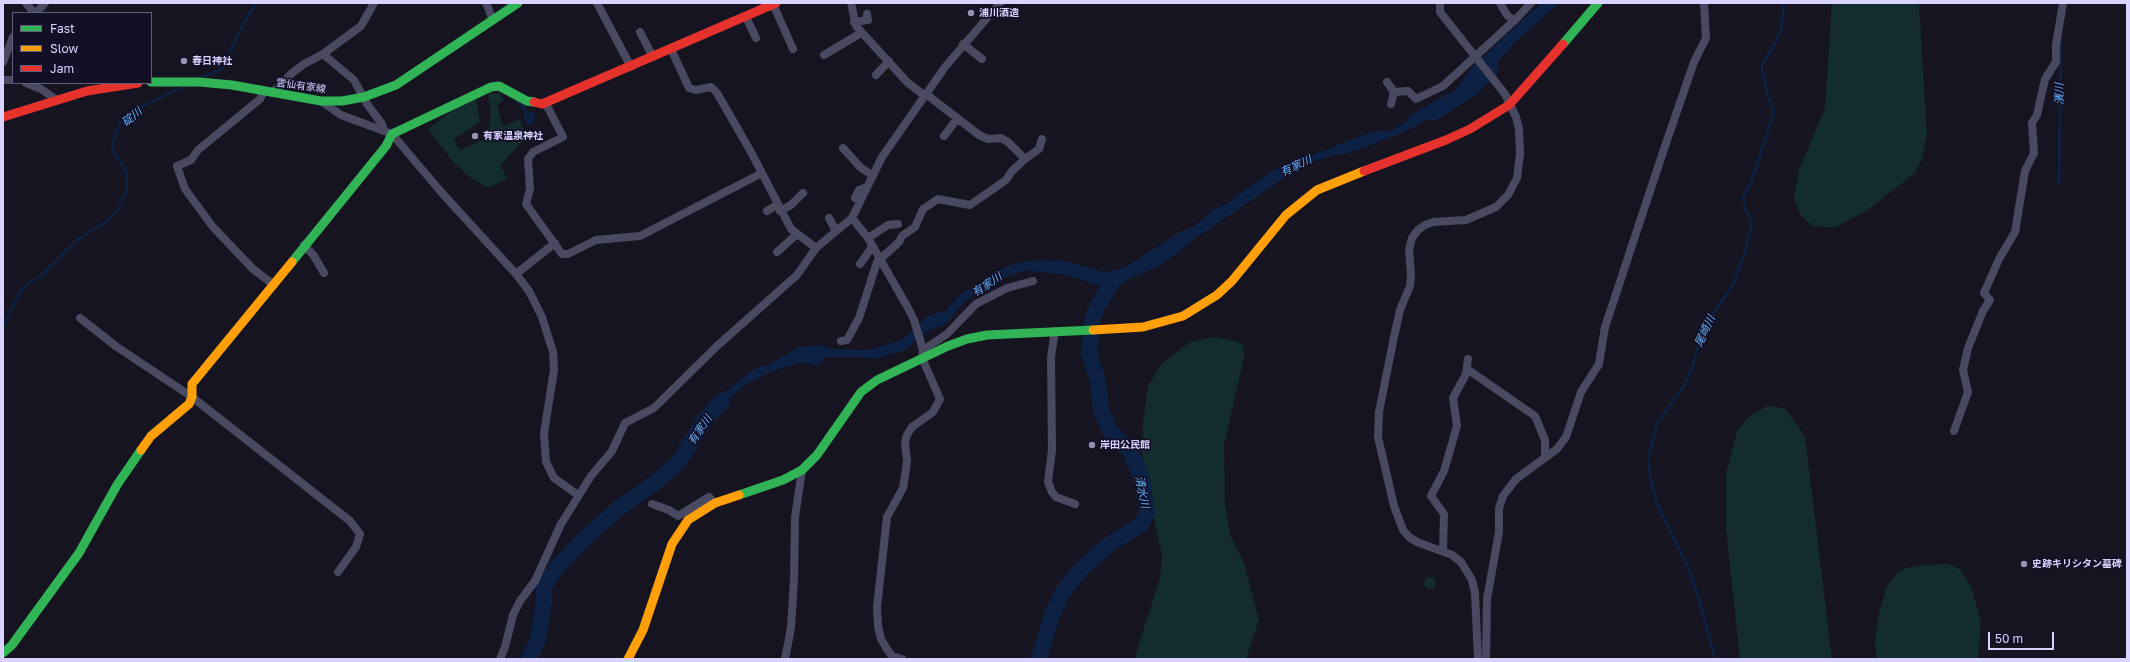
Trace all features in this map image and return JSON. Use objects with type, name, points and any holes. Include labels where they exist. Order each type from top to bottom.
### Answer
[{"type":"street","points":[[26,3],[34,12]]},
{"type":"street","points":[[36,12],[45,3]]},
{"type":"street","points":[[274,285],[253,269],[213,227],[185,189],[177,166],[191,160],[198,150],[292,73],[304,64],[323,54],[361,26],[374,3]]},
{"type":"street","points":[[486,3],[493,20]]},
{"type":"street","name":"雲仙有家線","points":[[152,82],[199,82],[321,101],[342,101],[364,98],[396,85],[518,3]]},
{"type":"street","points":[[597,3],[631,67]]},
{"type":"street","points":[[851,3],[854,22],[861,33],[889,61],[907,82],[985,139],[1001,138],[1008,142],[1025,159]]},
{"type":"street","points":[[500,659],[505,647],[513,615],[520,601],[535,581],[561,524],[578,495],[612,451],[625,423],[654,408],[717,346],[797,275],[816,248],[852,218],[882,157],[963,44],[1000,3]]},
{"type":"street","points":[[1440,3],[1440,12],[1475,59],[1505,94],[1516,117],[1519,129],[1520,154],[1517,178],[1508,195],[1496,207],[1483,214],[1466,220],[1433,222],[1418,230],[1412,238],[1409,250],[1412,274],[1410,286],[1400,310],[1379,412],[1378,437],[1400,524],[1409,537],[1417,542],[1443,550],[1461,562],[1472,580],[1475,593],[1478,659]]},
{"type":"street","points":[[1500,3],[1514,21]]},
{"type":"street","points":[[1394,92],[1408,91],[1416,99],[1432,93],[1453,79],[1531,3]]},
{"type":"street","points":[[922,352],[987,335],[1111,329],[1165,322],[1201,306],[1217,295],[1232,281],[1286,215],[1317,190],[1336,181],[1446,140],[1470,129],[1509,105],[1540,72],[1598,3]]},
{"type":"street","points":[[1486,659],[1487,599],[1499,532],[1499,508],[1502,496],[1508,487],[1557,449],[1566,437],[1581,392],[1599,364],[1605,327],[1694,62],[1706,38],[1704,3]]},
{"type":"street","points":[[1954,431],[1968,392],[1963,370],[1968,348],[1983,311],[1990,300],[1984,293],[1999,259],[2015,232],[2025,171],[2034,154],[2032,123],[2037,115],[2045,79],[2056,62],[2056,45],[2063,3]]},
{"type":"street","points":[[321,101],[341,115],[388,132],[491,87],[499,86],[527,101],[542,104],[631,67],[774,4],[793,49]]},
{"type":"street","points":[[854,22],[868,20],[867,14]]},
{"type":"street","points":[[746,17],[756,38]]},
{"type":"street","points":[[640,32],[653,57]]},
{"type":"street","points":[[824,54],[861,33]]},
{"type":"street","points":[[3,62],[12,40]]},
{"type":"street","points":[[963,44],[982,59]]},
{"type":"street","points":[[671,49],[689,88],[696,90],[711,87],[717,93],[762,173],[778,208],[796,235],[816,248]]},
{"type":"street","points":[[323,54],[354,80],[364,98],[388,132],[516,274],[528,291],[542,317],[553,352],[554,370],[544,433],[546,462],[554,478],[578,495]]},
{"type":"street","points":[[876,75],[889,61]]},
{"type":"street","points":[[1387,82],[1394,92],[1391,104]]},
{"type":"street","points":[[28,84],[52,95],[58,100]]},
{"type":"street","points":[[3,117],[87,91],[132,84]]},
{"type":"street","points":[[546,102],[563,137],[533,152],[528,159],[530,189],[526,204],[562,254],[568,254],[596,240],[640,236],[762,173]]},
{"type":"street","points":[[944,136],[957,119]]},
{"type":"street","points":[[3,653],[17,638],[80,553],[117,485],[151,436],[189,404],[192,397],[192,384],[386,146],[388,132]]},
{"type":"street","points":[[841,341],[847,340],[859,318],[873,271],[880,260],[899,242],[902,236],[915,227],[923,209],[938,199],[970,205],[1006,180],[1012,171],[1025,159],[1040,149],[1042,140]]},
{"type":"street","points":[[843,148],[860,167],[873,176]]},
{"type":"street","points":[[854,198],[859,190],[867,187]]},
{"type":"street","points":[[767,211],[791,205],[803,193]]},
{"type":"street","points":[[829,218],[836,231]]},
{"type":"street","points":[[852,218],[868,238],[914,320],[922,352],[939,395],[940,403],[933,412],[912,427],[907,434],[905,442],[907,462],[903,488],[887,517],[877,607],[881,639],[892,656],[902,659]]},
{"type":"street","points":[[868,238],[888,226],[898,224]]},
{"type":"street","points":[[777,252],[796,235]]},
{"type":"street","points":[[516,274],[555,243]]},
{"type":"street","points":[[304,245],[314,256],[324,273]]},
{"type":"street","points":[[860,264],[872,246]]},
{"type":"street","points":[[628,659],[643,630],[672,544],[688,520],[715,503],[783,480],[802,470],[817,455],[861,392],[947,334],[976,304],[1007,288],[1034,281]]},
{"type":"street","points":[[80,318],[117,347],[192,397],[341,513],[360,532],[356,547],[338,572]]},
{"type":"street","points":[[1056,331],[1051,358],[1052,450],[1048,482],[1056,497],[1075,504]]},
{"type":"street","points":[[1443,550],[1444,514],[1431,496],[1444,471],[1457,426],[1453,398],[1467,369],[1468,359]]},
{"type":"street","points":[[1467,369],[1535,416],[1545,440],[1546,458]]},
{"type":"street","points":[[785,659],[790,628],[794,580],[795,517],[802,470]]},
{"type":"street","points":[[652,504],[669,510],[678,516],[709,497],[715,503]]},
{"type":"green space","points":[[1832,3],[1919,3],[1927,135],[1922,160],[1914,174],[1866,211],[1836,227],[1823,227],[1813,226],[1801,216],[1794,199],[1799,170],[1825,108]]},
{"type":"green space","points":[[499,92],[504,100],[497,105],[503,127],[520,119],[526,137],[501,165],[507,179],[488,188],[471,178],[454,163],[428,129],[456,108],[476,99],[480,122],[454,139],[459,150],[486,139],[491,118],[488,94]]},
{"type":"green space","points":[[1214,337],[1232,340],[1242,344],[1245,354],[1224,444],[1225,504],[1230,535],[1244,563],[1259,620],[1246,659],[1136,659],[1136,653],[1160,578],[1162,555],[1142,462],[1143,422],[1148,386],[1162,363],[1190,342]]},
{"type":"green space","points":[[1767,406],[1785,408],[1805,436],[1832,659],[1740,659],[1726,529],[1726,473],[1738,429],[1750,416]]},
{"type":"green space","points":[[1948,564],[1960,569],[1971,586],[1981,622],[1978,659],[1877,659],[1875,641],[1879,613],[1887,586],[1897,573],[1904,569],[1920,565]]},
{"type":"green space","points":[[1430,577],[1434,579],[1436,583],[1434,587],[1430,589],[1426,587],[1424,583],[1426,579]]},
{"type":"water","points":[[1541,3],[1559,3],[1514,43],[1499,61],[1496,80],[1483,87],[1478,94],[1436,120],[1429,119],[1402,133],[1371,145],[1345,154],[1332,155],[1302,166],[1197,237],[1161,265],[1129,279],[1120,285],[1103,287],[1066,275],[1026,270],[996,280],[966,300],[946,324],[926,332],[904,350],[879,358],[827,357],[817,366],[802,362],[773,371],[746,384],[700,424],[723,394],[751,371],[769,364],[800,347],[823,345],[832,349],[868,350],[902,340],[928,316],[945,311],[962,293],[986,280],[992,273],[1011,265],[1028,261],[1061,260],[1107,273],[1129,265],[1184,230],[1193,227],[1214,209],[1226,204],[1270,172],[1363,135],[1382,130],[1387,132],[1406,122],[1409,116],[1455,90],[1473,66]]},
{"type":"water","points":[[515,100],[526,105],[526,109],[529,113],[535,112],[534,122],[528,125],[524,118],[525,113]]},
{"type":"waterway","name":"碇川","points":[[200,78],[222,69],[242,26],[256,3]]},
{"type":"waterway","name":"尾崎川","points":[[1715,659],[1699,599],[1689,569],[1658,506],[1652,486],[1648,461],[1657,423],[1684,386],[1693,366],[1699,342],[1713,314],[1734,283],[1746,248],[1752,222],[1746,211],[1743,198],[1752,180],[1774,112],[1767,94],[1762,69],[1763,63],[1773,48],[1781,29],[1784,3]]},
{"type":"waterway","name":"濱川","points":[[2059,185],[2061,41]]},
{"type":"waterway","name":"碇川","points":[[3,327],[20,292],[28,284],[40,277],[78,239],[107,221],[118,210],[126,192],[127,179],[126,172],[113,150],[112,145],[120,123],[145,105],[183,87]]},
{"type":"waterway","name":"清水川","points":[[1039,659],[1051,618],[1062,593],[1081,569],[1110,544],[1142,524],[1147,512],[1142,479],[1130,451],[1110,431],[1101,410],[1098,381],[1089,354],[1092,321],[1097,307],[1115,278]]},
{"type":"waterway","name":"有家川","points":[[529,659],[538,639],[544,602],[544,587],[556,568],[582,541],[619,508],[652,485],[679,462],[703,422],[722,401]]},
{"type":"traffic: fast","points":[[152,82],[199,82],[232,85],[321,101],[342,101],[364,97],[396,85],[518,3]]},
{"type":"traffic: fast","points":[[1563,44],[1598,3]]},
{"type":"traffic: fast","points":[[292,262],[386,146],[392,134],[491,87],[499,86],[527,101],[534,102]]},
{"type":"traffic: fast","points":[[739,495],[783,480],[802,470],[817,455],[861,392],[877,380],[948,346],[967,339],[987,335],[1093,330]]},
{"type":"traffic: fast","points":[[3,653],[12,645],[79,553],[117,485],[141,450]]},
{"type":"traffic: slow","points":[[1093,330],[1143,327],[1183,316],[1217,295],[1232,281],[1286,215],[1317,190],[1364,171]]},
{"type":"traffic: slow","points":[[141,450],[151,436],[189,404],[192,397],[192,384],[292,262]]},
{"type":"traffic: slow","points":[[628,659],[643,630],[672,544],[688,520],[715,503],[739,495]]},
{"type":"traffic: jam","points":[[534,102],[542,104],[776,3]]},
{"type":"traffic: jam","points":[[1364,171],[1446,140],[1470,129],[1509,105],[1563,44]]},
{"type":"traffic: jam","points":[[3,117],[87,91],[132,84]]},
{"type":"place","name":"浦川酒造","points":[[971,13]]},
{"type":"place","name":"春日神社","points":[[184,61]]},
{"type":"place","name":"有家温泉神社","points":[[475,136]]},
{"type":"place","name":"岸田公民館","points":[[1092,445]]},
{"type":"place","name":"史跡キリシタン墓碑","points":[[2024,564]]}]
